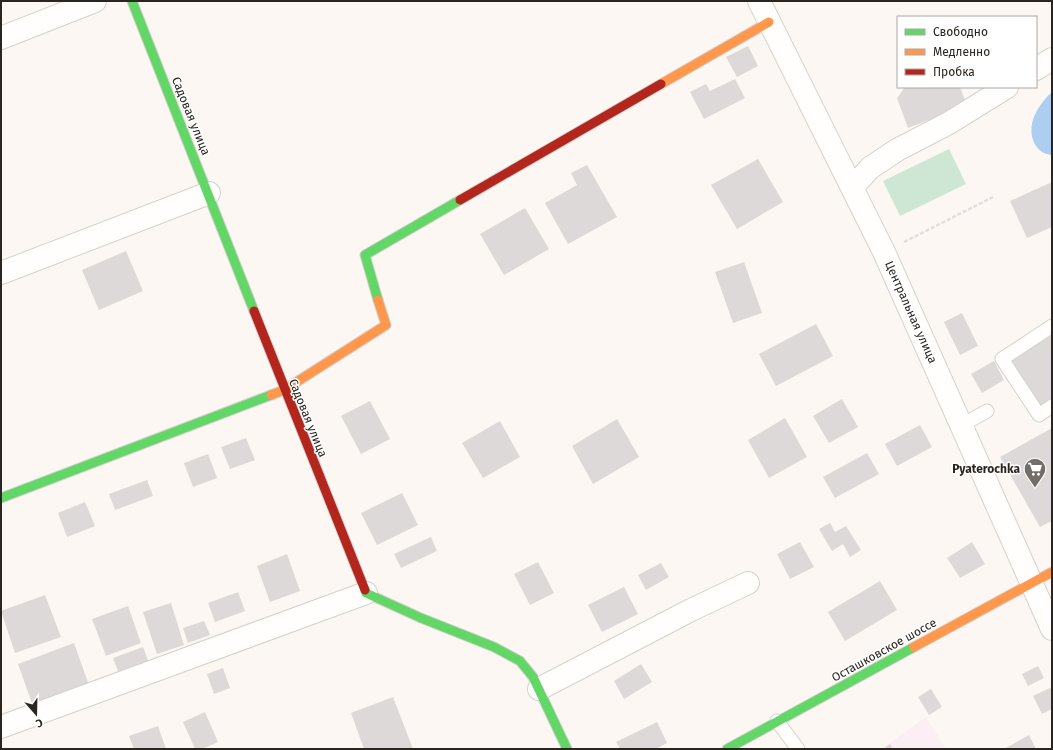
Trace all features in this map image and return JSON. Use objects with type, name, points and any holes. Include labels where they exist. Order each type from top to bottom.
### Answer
[{"type":"street","points":[[1,38],[95,1]]},
{"type":"street","name":"Садовая улица","points":[[132,1],[209,193],[284,390],[366,593]]},
{"type":"street","name":"Центральная улица","points":[[759,1],[853,187],[884,252],[1033,582],[1052,629]]},
{"type":"street","points":[[1,498],[284,390],[386,326],[365,255],[769,22]]},
{"type":"street","points":[[1037,68],[1052,59]]},
{"type":"street","points":[[853,187],[870,168],[897,150],[949,123],[1005,88]]},
{"type":"street","points":[[1,273],[209,193]]},
{"type":"street","name":"Осташковское шоссе","points":[[727,749],[1052,572]]},
{"type":"street","points":[[539,689],[691,610],[748,583]]},
{"type":"street","points":[[1,727],[366,593],[421,618],[494,646],[520,661],[533,677],[567,749]]},
{"type":"lane","points":[[1052,326],[1002,359],[1039,415],[1052,406]]},
{"type":"lane","points":[[962,425],[987,411]]},
{"type":"lane","points":[[777,721],[798,749]]},
{"type":"path","points":[[884,252],[993,197]]},
{"type":"shaded area","points":[[926,717],[946,749],[881,749]]},
{"type":"green space","points":[[949,149],[966,184],[900,216],[883,181]]},
{"type":"water","points":[[1052,92],[1052,155],[1046,154],[1037,147],[1034,143],[1031,132],[1036,112],[1043,101]]},
{"type":"building","points":[[748,46],[758,66],[737,77],[726,57]]},
{"type":"building","points":[[735,79],[745,98],[704,119],[690,92],[706,84],[710,91]]},
{"type":"building","points":[[904,88],[960,88],[967,105],[908,128],[897,98]]},
{"type":"building","points":[[758,159],[783,202],[737,229],[711,185]]},
{"type":"building","points":[[587,165],[617,217],[568,244],[545,203],[577,185],[571,173]]},
{"type":"building","points":[[1052,182],[1052,227],[1027,238],[1010,201]]},
{"type":"building","points":[[525,208],[549,249],[504,275],[480,234]]},
{"type":"building","points":[[126,251],[143,291],[99,310],[82,270]]},
{"type":"building","points":[[744,262],[762,313],[733,323],[715,272]]},
{"type":"building","points":[[962,313],[978,346],[960,355],[944,322]]},
{"type":"building","points":[[816,324],[833,356],[776,386],[759,354]]},
{"type":"building","points":[[1052,332],[1052,399],[1040,407],[1009,361]]},
{"type":"building","points":[[994,361],[1004,380],[982,393],[971,374]]},
{"type":"building","points":[[842,399],[858,427],[829,443],[813,416]]},
{"type":"building","points":[[370,401],[390,439],[361,454],[341,416]]},
{"type":"building","points":[[785,418],[807,457],[769,478],[748,440]]},
{"type":"building","points":[[617,419],[639,457],[593,484],[572,446]]},
{"type":"building","points":[[500,421],[520,457],[483,478],[462,443]]},
{"type":"building","points":[[920,425],[932,447],[897,466],[885,444]]},
{"type":"building","name":"Pyaterochka","points":[[1052,428],[1052,521],[1040,527],[1000,457]]},
{"type":"building","points":[[246,438],[255,460],[230,469],[221,447]]},
{"type":"building","points":[[867,453],[879,474],[835,498],[823,477]]},
{"type":"building","points":[[208,454],[217,478],[193,487],[184,463]]},
{"type":"building","points":[[147,480],[153,496],[115,510],[109,494]]},
{"type":"building","points":[[402,493],[418,525],[377,545],[361,513]]},
{"type":"building","points":[[85,502],[95,526],[67,537],[58,513]]},
{"type":"building","points":[[830,523],[835,532],[846,526],[861,550],[850,557],[843,544],[832,551],[819,529]]},
{"type":"building","points":[[431,537],[437,551],[401,568],[394,554]]},
{"type":"building","points":[[800,542],[814,567],[790,579],[777,554]]},
{"type":"building","points":[[972,542],[985,564],[960,578],[947,558]]},
{"type":"building","points":[[287,554],[300,591],[270,602],[257,566]]},
{"type":"building","points":[[538,562],[554,593],[530,605],[514,574]]},
{"type":"building","points":[[661,563],[669,577],[646,590],[638,575]]},
{"type":"building","points":[[880,581],[897,610],[845,641],[828,612]]},
{"type":"building","points":[[624,587],[638,614],[602,632],[588,605]]},
{"type":"building","points":[[238,592],[245,611],[215,622],[208,603]]},
{"type":"building","points":[[45,595],[61,637],[15,653],[1,611]]},
{"type":"building","points":[[171,603],[184,645],[157,654],[143,612]]},
{"type":"building","points":[[128,606],[141,643],[106,656],[92,619]]},
{"type":"building","points":[[204,621],[210,635],[188,643],[183,628]]},
{"type":"building","points":[[74,643],[90,688],[34,709],[18,664]]},
{"type":"building","points":[[143,647],[149,663],[119,674],[113,658]]},
{"type":"building","points":[[641,664],[652,682],[624,699],[614,681]]},
{"type":"building","points":[[1038,666],[1044,678],[1028,686],[1022,674]]},
{"type":"building","points":[[223,668],[230,688],[214,694],[207,674]]},
{"type":"building","points":[[1052,687],[1052,709],[1042,714],[1033,696]]},
{"type":"building","points":[[931,689],[942,707],[929,715],[918,697]]},
{"type":"building","points":[[393,697],[413,749],[364,749],[351,713]]},
{"type":"building","points":[[205,712],[218,742],[202,749],[195,749],[183,722]]},
{"type":"building","points":[[657,722],[667,743],[656,749],[620,749],[616,742]]},
{"type":"building","points":[[158,726],[166,749],[134,749],[129,736]]},
{"type":"building","points":[[1029,735],[1036,749],[1004,749]]},
{"type":"building","points":[[890,744],[893,749],[883,749]]},
{"type":"traffic: fast","points":[[132,1],[254,311]]},
{"type":"traffic: fast","points":[[378,300],[365,255],[460,200]]},
{"type":"traffic: fast","points":[[1,498],[271,395]]},
{"type":"traffic: fast","points":[[365,590],[366,593],[421,618],[494,647],[520,661],[533,677],[567,749]]},
{"type":"traffic: fast","points":[[727,749],[914,647]]},
{"type":"traffic: slow","points":[[661,84],[769,22]]},
{"type":"traffic: slow","points":[[271,395],[284,390],[386,325],[378,300]]},
{"type":"traffic: slow","points":[[914,647],[1052,572]]},
{"type":"traffic: jam","points":[[460,200],[661,84]]},
{"type":"traffic: jam","points":[[254,311],[365,590]]},
{"type":"place","name":"Pyaterochka","points":[[1035,488]]}]
